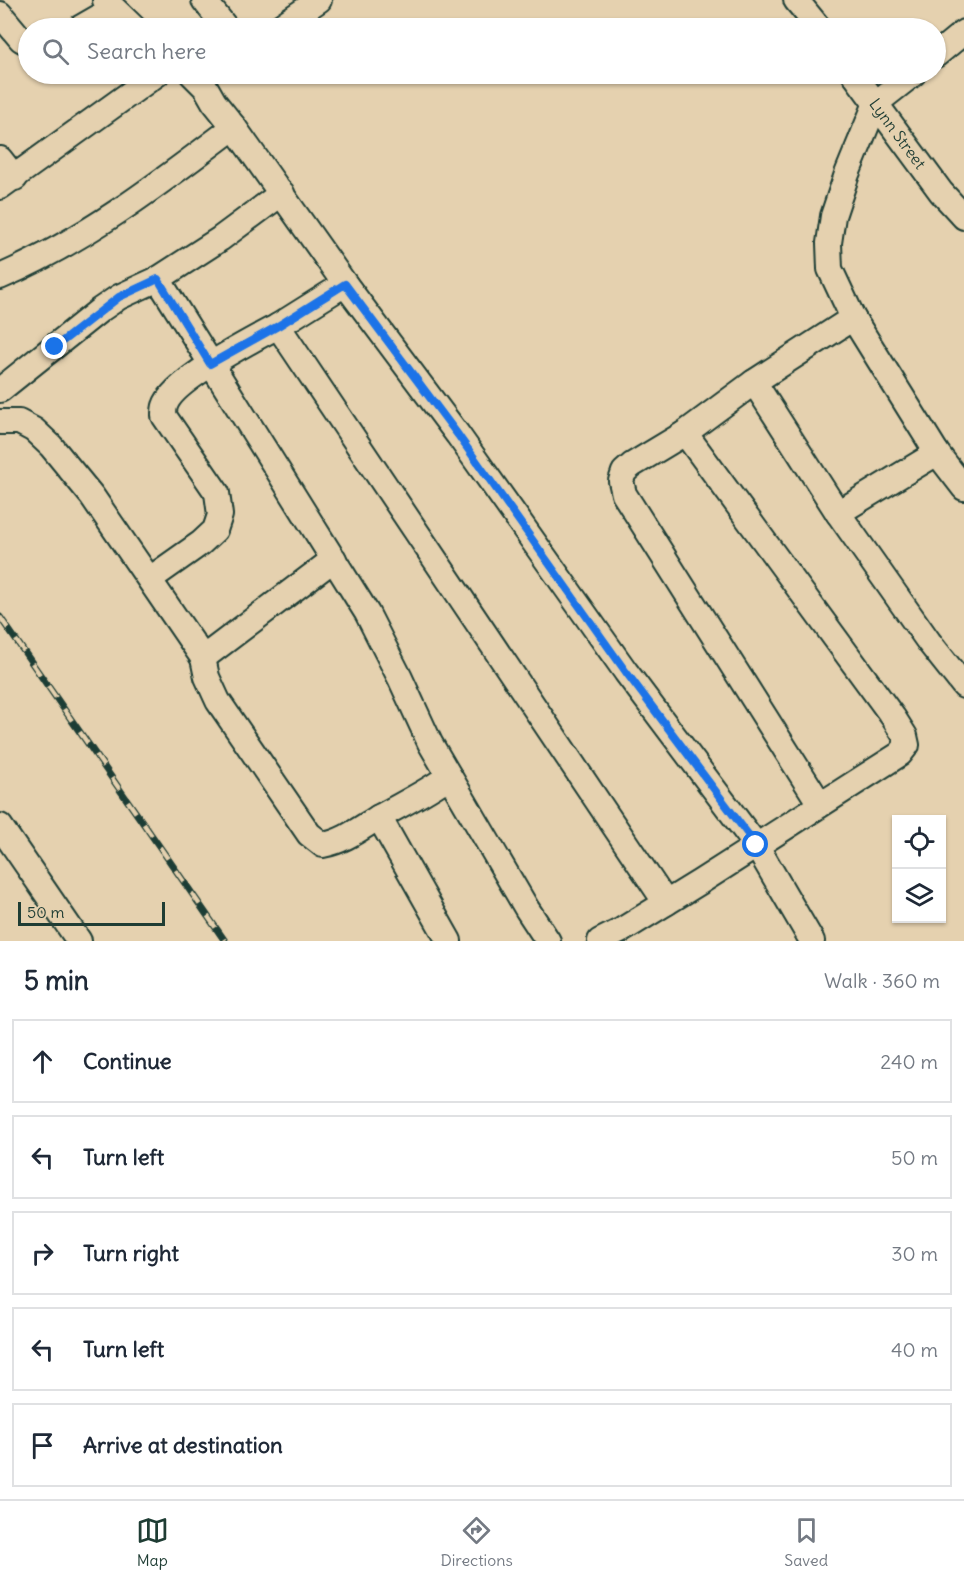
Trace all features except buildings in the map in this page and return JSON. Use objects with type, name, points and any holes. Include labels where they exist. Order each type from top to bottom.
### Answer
[{"type":"street","points":[[204,0],[218,18]]},
{"type":"street","points":[[293,18],[319,0]]},
{"type":"street","points":[[796,0],[811,18]]},
{"type":"street","points":[[92,18],[109,4],[124,18]]},
{"type":"street","points":[[0,14],[18,35]]},
{"type":"street","points":[[946,47],[964,32]]},
{"type":"street","points":[[0,159],[7,183],[143,84]]},
{"type":"street","points":[[209,84],[214,102],[282,193],[345,284],[458,435],[626,672],[756,845],[812,941]]},
{"type":"street","name":"Lynn Street","points":[[862,84],[941,192],[964,217]]},
{"type":"street","points":[[900,84],[876,103],[840,195],[833,216],[829,243],[830,269],[853,318],[937,453],[964,489]]},
{"type":"street","points":[[0,277],[71,240],[129,205],[234,127]]},
{"type":"street","points":[[0,390],[100,310],[119,297],[158,279],[282,193]]},
{"type":"street","points":[[158,279],[367,613],[430,743],[548,941]]},
{"type":"street","points":[[150,579],[201,543],[215,530],[220,515],[217,493],[164,416],[165,405],[176,391],[210,364],[278,326],[345,284]]},
{"type":"street","points":[[820,804],[624,494],[621,481],[624,472],[632,465],[685,434],[754,382],[853,318]]},
{"type":"street","points":[[278,326],[666,903]]},
{"type":"street","points":[[754,382],[838,513],[929,642],[964,686]]},
{"type":"street","points":[[0,422],[19,422],[34,430],[51,446],[92,496],[203,658],[207,677],[218,701],[316,841],[323,845],[335,843],[425,793],[449,776]]},
{"type":"street","points":[[600,941],[666,903],[900,754],[907,745],[905,736],[893,717],[685,434]]},
{"type":"street","points":[[838,513],[937,453]]},
{"type":"street","points":[[203,658],[334,559]]},
{"type":"street","points":[[380,817],[449,941]]},
{"type":"street","points":[[0,826],[79,941]]},
{"type":"railway","points":[[0,617],[225,941]]},
{"type":"route","points":[[55,347],[119,297],[158,279],[210,364],[278,326],[345,284],[458,435],[626,672],[756,845]]}]
